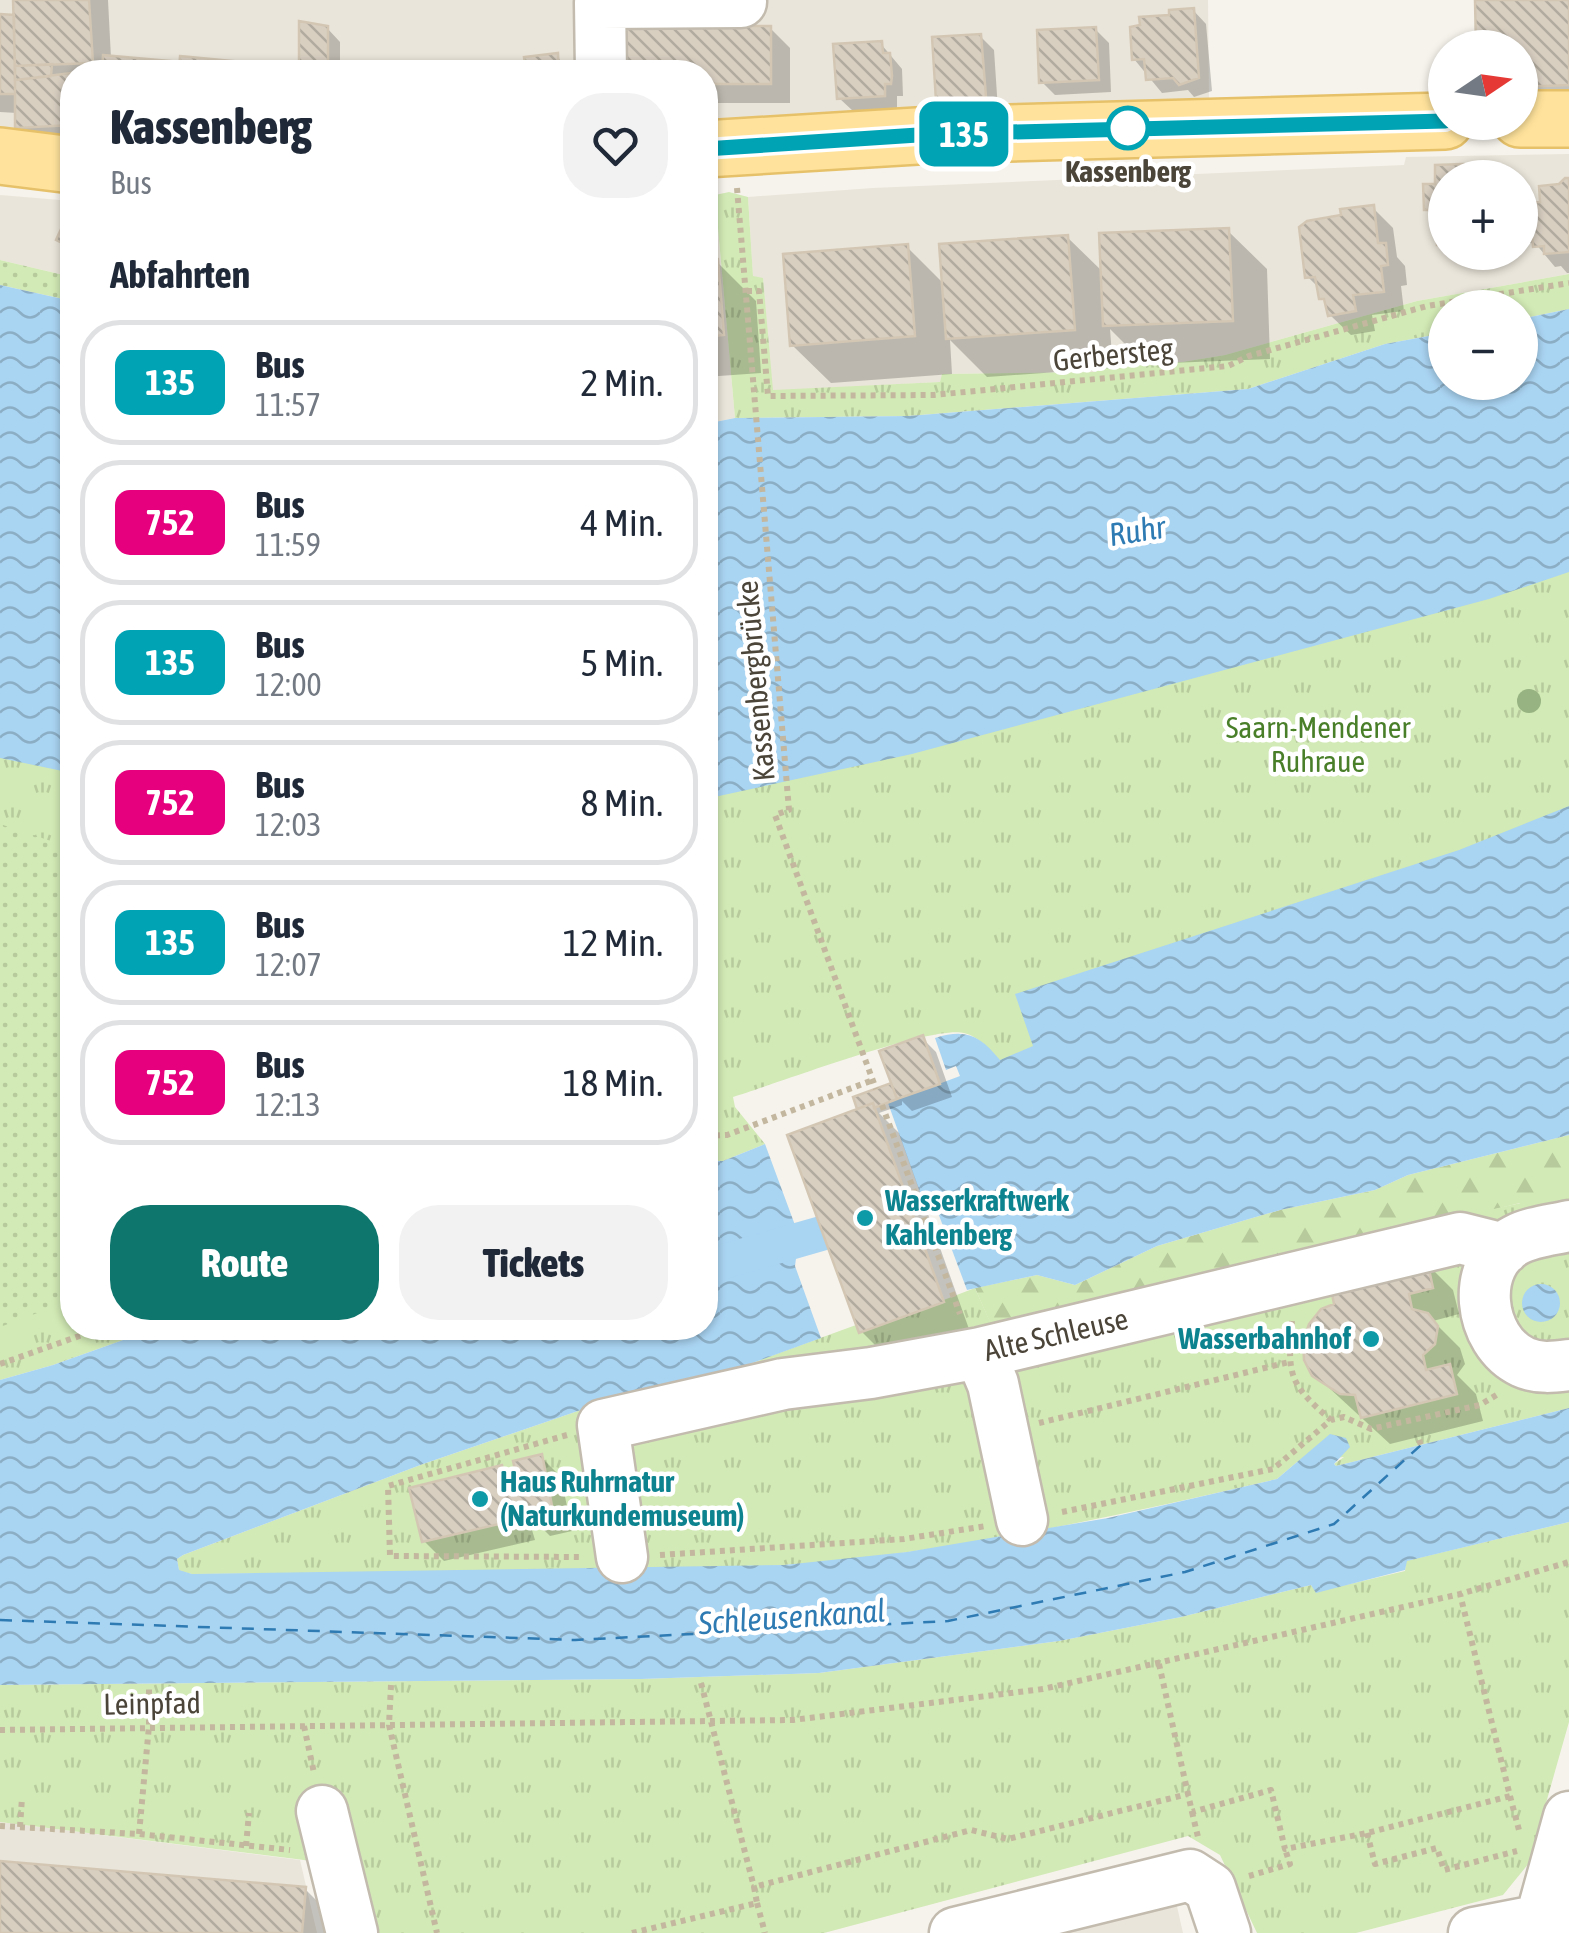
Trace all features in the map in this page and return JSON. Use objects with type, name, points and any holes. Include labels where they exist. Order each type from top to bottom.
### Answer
[{"type":"main road","points":[[1538,119],[1569,118]]},
{"type":"main road","points":[[720,165],[933,134],[1428,121]]},
{"type":"main road","points":[[0,156],[60,164]]},
{"type":"street","points":[[601,60],[600,4],[741,2]]},
{"type":"street","points":[[1556,1366],[1522,1362],[1502,1346],[1490,1328],[1484,1298],[1490,1269],[1504,1249],[1517,1240],[1569,1226]]},
{"type":"street","name":"Alte Schleuse","points":[[603,1425],[782,1384],[980,1353],[1460,1238],[1504,1249]]},
{"type":"street","points":[[980,1353],[993,1384],[1022,1520]]},
{"type":"street","points":[[603,1425],[622,1557]]},
{"type":"street","points":[[1474,1933],[1549,1922],[1569,1817]]},
{"type":"street","points":[[327,1833],[352,1933]]},
{"type":"street","points":[[955,1933],[1190,1875],[1217,1910]]},
{"type":"path","points":[[720,165],[746,291]]},
{"type":"path","name":"Gerbersteg","points":[[746,291],[759,290],[768,396],[934,395],[1228,366],[1250,356],[1427,306],[1569,283]]},
{"type":"path","name":"Kassenbergbrücke","points":[[746,291],[789,810],[775,815],[872,1080]]},
{"type":"path","points":[[718,1135],[872,1080],[876,1089]]},
{"type":"path","points":[[882,1105],[953,1302]]},
{"type":"path","points":[[1309,1276],[1310,1296],[1293,1315],[1288,1362],[1303,1395],[1331,1420]]},
{"type":"path","points":[[0,1364],[68,1340]]},
{"type":"path","points":[[1004,1432],[1288,1362]]},
{"type":"path","points":[[603,1425],[388,1486],[390,1556],[622,1557],[904,1539],[1022,1520],[1273,1469],[1331,1420],[1344,1416],[1371,1428],[1480,1405],[1556,1366]]},
{"type":"path","points":[[389,1724],[793,1720],[1043,1689],[1460,1594],[1569,1562]]},
{"type":"path","points":[[1285,1849],[1510,1796],[1460,1594]]},
{"type":"path","points":[[1160,1664],[1192,1812],[1271,1790],[1290,1864],[1217,1910]]},
{"type":"path","points":[[701,1683],[766,1933]]},
{"type":"path","points":[[392,1685],[389,1724],[437,1933]]},
{"type":"path","points":[[139,1834],[148,1688]]},
{"type":"path","name":"Leinpfad","points":[[0,1730],[389,1724]]},
{"type":"path","points":[[754,1887],[971,1830],[1008,1838],[1188,1794]]},
{"type":"path","points":[[20,1827],[22,1798]]},
{"type":"path","points":[[246,1846],[249,1813]]},
{"type":"path","points":[[0,1826],[139,1834],[246,1846],[327,1833]]},
{"type":"path","points":[[1366,1832],[1375,1864],[1437,1848],[1444,1870],[1524,1849]]},
{"type":"path","points":[[632,1933],[757,1903]]},
{"type":"shaded area","points":[[0,0],[1208,0],[1209,105],[906,107],[718,122],[718,60],[60,60],[60,137],[0,130]]},
{"type":"shaded area","points":[[1569,154],[1569,274],[1479,290],[1428,290],[1428,299],[1225,355],[1182,362],[1096,362],[1097,372],[943,374],[940,382],[772,391],[763,279],[753,277],[748,197],[1404,165],[1406,157]]},
{"type":"shaded area","points":[[0,195],[60,200],[60,274],[0,260]]},
{"type":"shaded area","points":[[718,228],[735,418],[718,421]]},
{"type":"shaded area","points":[[0,1822],[300,1860],[317,1933],[0,1933]]},
{"type":"shaded area","points":[[1176,1902],[1183,1933],[1043,1933]]},
{"type":"green space","points":[[729,192],[748,197],[753,276],[763,278],[773,390],[940,382],[942,374],[1096,372],[1095,362],[1182,362],[1225,355],[1428,299],[1428,336],[1385,344],[1248,389],[908,416],[735,418],[718,194]]},
{"type":"green space","points":[[0,260],[60,274],[60,298],[0,285]]},
{"type":"green space","points":[[1569,274],[1569,309],[1538,315],[1538,290],[1479,290]]},
{"type":"green space","name":"Saarn-Mendener Ruhraue","points":[[1569,435],[1569,950],[1000,1061],[980,1040],[964,1033],[920,1038],[733,1097],[735,1107],[765,1144],[718,1161],[718,588]]},
{"type":"green space","points":[[0,528],[60,540],[60,844],[0,824]]},
{"type":"green space","points":[[0,758],[60,770],[60,1318],[0,1338]]},
{"type":"green space","points":[[1569,1135],[1569,1208],[1525,1218],[1520,1203],[995,1334],[975,1288],[1037,1275],[1075,1285],[1157,1246],[1280,1210],[1375,1190],[1408,1175]]},
{"type":"green space","points":[[1521,1203],[1526,1218],[1569,1208],[1569,1408],[1336,1466],[1344,1457],[1297,1462],[1277,1479],[1094,1520],[846,1560],[562,1573],[179,1571],[177,1559],[183,1555],[423,1464],[610,1400],[711,1378],[856,1325],[860,1332],[975,1288],[995,1333],[1388,1232]]},
{"type":"green space","points":[[60,1304],[60,1340],[123,1340],[0,1380],[0,1327]]},
{"type":"green space","points":[[1569,1522],[1569,1722],[1529,1863],[1503,1895],[1356,1933],[1257,1933],[1220,1855],[1188,1836],[824,1933],[371,1933],[352,1866],[0,1822],[0,1685],[641,1679],[819,1673],[1059,1641],[1181,1617],[1311,1585],[1316,1592],[1405,1571],[1406,1561]]},
{"type":"water","points":[[0,285],[60,298],[60,770],[0,758]]},
{"type":"water","name":"Ruhr","points":[[1569,309],[1569,572],[1489,599],[912,754],[718,796],[718,421],[908,416],[1248,389],[1385,344],[1428,336],[1428,400],[1538,400],[1538,315]]},
{"type":"water","points":[[1569,806],[1569,1135],[1408,1175],[1375,1190],[1280,1210],[1157,1246],[1075,1285],[1037,1275],[967,1290],[937,1210],[927,1212],[888,1103],[960,1076],[956,1066],[946,1070],[935,1038],[972,1036],[1000,1060],[1033,1046],[1015,994],[1459,850]]},
{"type":"water","name":"Schleusenkanal","points":[[765,1144],[799,1236],[795,1266],[821,1338],[711,1378],[610,1400],[423,1464],[183,1555],[177,1559],[179,1570],[192,1574],[784,1565],[907,1552],[1108,1518],[1277,1479],[1330,1434],[1346,1438],[1350,1447],[1336,1466],[1569,1408],[1569,1522],[1407,1561],[1405,1570],[1316,1593],[1311,1585],[1181,1617],[1059,1641],[819,1673],[641,1679],[0,1685],[0,1380],[123,1340],[718,1340],[718,1161]]},
{"type":"water","points":[[1541,1284],[1554,1290],[1560,1303],[1554,1316],[1541,1322],[1528,1316],[1522,1303],[1528,1290]]},
{"type":"building","points":[[13,0],[89,0],[93,60],[15,66]]},
{"type":"building","points":[[1475,0],[1569,0],[1569,85],[1538,86],[1538,30],[1476,30]]},
{"type":"building","points":[[1194,8],[1199,78],[1179,85],[1173,78],[1146,80],[1144,59],[1132,60],[1130,27],[1140,25],[1139,17]]},
{"type":"building","points":[[0,14],[14,15],[15,94],[0,94]]},
{"type":"building","points":[[299,21],[328,26],[328,60],[299,60]]},
{"type":"building","points":[[613,26],[771,26],[771,84],[718,84],[718,60],[613,60]]},
{"type":"building","points":[[1096,27],[1099,80],[1039,83],[1037,30]]},
{"type":"building","points":[[981,34],[986,97],[936,101],[932,37]]},
{"type":"building","points":[[882,41],[883,53],[890,53],[892,76],[891,84],[885,84],[885,96],[837,99],[833,44]]},
{"type":"building","points":[[558,53],[558,60],[524,60],[524,57]]},
{"type":"building","points":[[103,55],[158,60],[103,60]]},
{"type":"building","points":[[180,56],[222,60],[180,60]]},
{"type":"building","points":[[52,64],[51,76],[15,80],[15,66]]},
{"type":"building","points":[[60,74],[60,126],[15,128],[15,80]]},
{"type":"building","points":[[1569,178],[1569,252],[1544,254],[1544,246],[1538,247],[1539,186],[1559,184]]},
{"type":"building","points":[[1423,184],[1428,184],[1428,210],[1424,210]]},
{"type":"building","points":[[1374,205],[1378,243],[1386,243],[1388,265],[1381,266],[1384,292],[1353,295],[1356,311],[1328,316],[1324,299],[1319,299],[1315,277],[1305,278],[1299,227],[1307,221],[1341,215],[1340,209]]},
{"type":"building","points":[[1229,228],[1233,321],[1103,326],[1099,233]]},
{"type":"building","points":[[1068,235],[1075,330],[946,339],[939,244]]},
{"type":"building","points":[[908,244],[915,336],[790,346],[783,254]]},
{"type":"building","points":[[718,259],[724,335],[718,336]]},
{"type":"building","points":[[923,1035],[940,1084],[897,1099],[879,1051]]},
{"type":"building","points":[[891,1083],[897,1099],[874,1108],[873,1103],[857,1109],[853,1097]]},
{"type":"building","name":"Wasserkraftwerk Kahlenberg","points":[[873,1103],[944,1302],[859,1333],[787,1135]]},
{"type":"building","name":"Wasserbahnhof","points":[[1427,1260],[1433,1288],[1409,1294],[1412,1309],[1428,1313],[1438,1326],[1435,1344],[1423,1355],[1426,1370],[1450,1364],[1457,1394],[1361,1418],[1355,1395],[1340,1394],[1312,1376],[1304,1360],[1303,1341],[1309,1324],[1321,1309],[1334,1304],[1330,1284]]},
{"type":"building","name":"Haus Ruhrnatur (Naturkundemuseum)","points":[[542,1454],[553,1511],[527,1516],[525,1508],[513,1510],[516,1520],[422,1542],[409,1488],[502,1465],[506,1482],[517,1479],[513,1461]]},
{"type":"building","points":[[0,1861],[306,1887],[302,1933],[0,1933]]},
{"type":"waterway","points":[[718,1263],[823,1233]]},
{"type":"ferry route","points":[[0,1620],[575,1640],[948,1621],[1185,1572],[1334,1524],[1421,1445]]},
{"type":"bus line","name":"135","points":[[718,148],[933,134],[1428,121]]},
{"type":"place","name":"Kassenberg","points":[[1128,128]]},
{"type":"place","name":"Wasserkraftwerk Kahlenberg","points":[[865,1218]]},
{"type":"place","name":"Wasserbahnhof","points":[[1371,1339]]},
{"type":"place","name":"Haus Ruhrnatur (Naturkundemuseum)","points":[[480,1499]]}]
